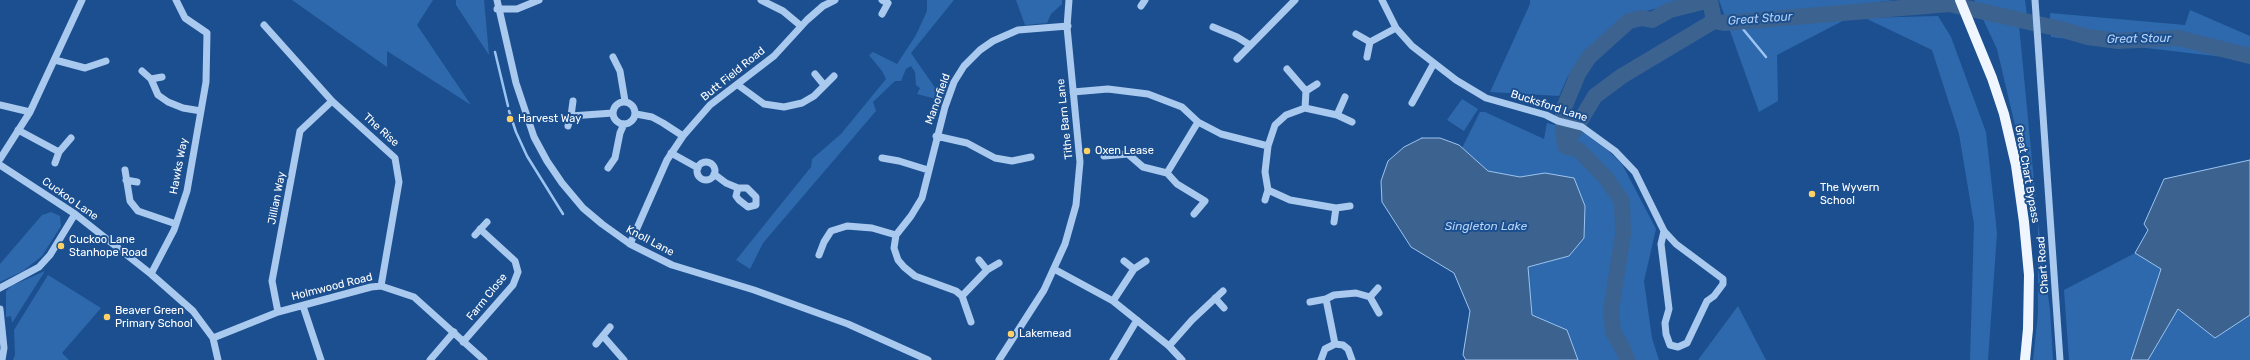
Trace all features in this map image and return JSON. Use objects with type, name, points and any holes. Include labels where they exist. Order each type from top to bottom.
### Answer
[{"type":"main road","name":"Great Chart Bypass","points":[[1960,0],[1972,26],[2004,114],[2020,189],[2029,275],[2028,329],[2025,360]]},
{"type":"street","points":[[0,159],[30,112],[82,0]]},
{"type":"street","name":"Hawks Way","points":[[151,274],[164,253],[187,191],[206,82],[207,33],[185,18],[176,0]]},
{"type":"street","name":"Knoll Lane","points":[[496,0],[497,9],[523,106],[534,137],[547,161],[583,208],[602,224],[630,244],[683,269],[754,290],[848,324],[928,360]]},
{"type":"street","points":[[497,9],[516,9],[539,0]]},
{"type":"street","points":[[761,0],[783,11],[801,26]]},
{"type":"street","name":"Butt Field Road","points":[[630,244],[671,153],[683,136],[710,105],[774,56],[801,26],[823,6],[836,0]]},
{"type":"street","points":[[882,0],[888,3],[882,14]]},
{"type":"street","name":"Tithe Barn Lane","points":[[999,360],[1044,290],[1054,269],[1072,221],[1080,162],[1068,26],[1069,0]]},
{"type":"street","name":"Bucksford Lane","points":[[1382,0],[1396,28],[1412,46],[1456,80],[1486,98],[1582,127],[1616,151],[1635,172],[1664,231],[1676,244],[1724,278],[1724,284],[1714,296],[1707,301],[1687,343],[1678,347],[1670,345],[1666,334],[1665,323],[1669,309],[1661,244],[1664,231]]},
{"type":"street","name":"Chart Road","points":[[2035,0],[2060,360]]},
{"type":"street","points":[[1237,59],[1291,2]]},
{"type":"street","name":"The Rise","points":[[264,25],[332,101],[395,158],[399,182],[381,286]]},
{"type":"street","name":"Manorfield","points":[[896,235],[911,216],[922,198],[936,136],[954,82],[964,66],[980,50],[993,41],[1018,30],[1068,26]]},
{"type":"street","points":[[1213,27],[1237,37],[1250,45]]},
{"type":"street","points":[[1370,42],[1396,28]]},
{"type":"street","points":[[1356,34],[1370,42]]},
{"type":"street","points":[[1367,57],[1370,42]]},
{"type":"street","points":[[613,57],[620,71],[625,101]]},
{"type":"street","points":[[55,60],[85,68],[106,61]]},
{"type":"street","points":[[1412,103],[1434,63]]},
{"type":"street","points":[[1287,69],[1306,92],[1305,108]]},
{"type":"street","points":[[142,71],[151,79],[158,95],[168,102],[183,108],[201,111]]},
{"type":"street","points":[[815,74],[824,85]]},
{"type":"street","points":[[738,85],[764,104],[776,107],[802,103],[814,96],[834,76]]},
{"type":"street","points":[[151,79],[162,77]]},
{"type":"street","points":[[1306,92],[1317,84]]},
{"type":"street","points":[[1073,92],[1108,89],[1141,93],[1182,107],[1198,122],[1220,134],[1268,146]]},
{"type":"street","points":[[1337,115],[1345,97]]},
{"type":"street","name":"Jillian Way","points":[[278,312],[272,282],[300,131],[332,101]]},
{"type":"street","points":[[568,126],[573,101]]},
{"type":"street","points":[[625,101],[632,104],[636,114],[630,122],[624,124],[617,122],[613,112],[615,106],[625,101]]},
{"type":"street","points":[[0,105],[30,112]]},
{"type":"street","points":[[1265,200],[1268,190],[1265,172],[1268,146],[1275,125],[1286,115],[1305,108],[1337,115],[1352,122]]},
{"type":"street","points":[[571,116],[613,112]]},
{"type":"street","points":[[636,114],[652,117],[683,136]]},
{"type":"street","points":[[1167,173],[1198,122]]},
{"type":"street","points":[[608,168],[615,158],[620,133],[624,124]]},
{"type":"street","points":[[18,130],[59,152]]},
{"type":"street","name":"Manorfield","points":[[936,136],[967,143],[995,158],[1012,161],[1031,157]]},
{"type":"street","points":[[55,163],[59,152],[72,138]]},
{"type":"street","points":[[671,153],[698,168]]},
{"type":"street","points":[[1104,156],[1128,154],[1143,167],[1167,173],[1177,184],[1205,200],[1194,214]]},
{"type":"street","points":[[882,158],[928,170]]},
{"type":"street","points":[[701,163],[709,163],[714,166],[714,174],[710,179],[704,180],[699,176],[698,168],[701,163]]},
{"type":"street","name":"Cuckoo Lane","points":[[0,165],[75,214],[151,274],[193,310],[213,338],[218,360]]},
{"type":"street","points":[[125,170],[130,201],[138,211],[176,224]]},
{"type":"street","points":[[714,174],[726,183],[738,188]]},
{"type":"street","points":[[126,180],[137,182]]},
{"type":"street","points":[[1268,190],[1290,200],[1336,208],[1350,206]]},
{"type":"street","points":[[1334,222],[1336,208]]},
{"type":"street","points":[[0,288],[39,267],[50,255],[75,214]]},
{"type":"street","points":[[475,235],[487,222]]},
{"type":"street","points":[[819,255],[824,242],[831,231],[846,226],[872,228],[896,235],[894,248],[898,260],[904,267],[915,276],[956,291],[962,296],[971,322]]},
{"type":"street","name":"Farm Close","points":[[463,342],[513,285],[518,272],[515,261],[480,229]]},
{"type":"street","points":[[979,260],[987,270]]},
{"type":"street","points":[[1124,261],[1134,269]]},
{"type":"street","points":[[1113,301],[1134,269],[1146,261]]},
{"type":"street","points":[[962,296],[987,270],[999,263]]},
{"type":"street","points":[[1054,269],[1113,301],[1169,346],[1182,360]]},
{"type":"street","name":"Holmwood Road","points":[[213,338],[278,312],[371,287],[381,286],[414,297],[484,360]]},
{"type":"street","points":[[1370,297],[1378,288]]},
{"type":"street","points":[[1169,346],[1223,291]]},
{"type":"street","points":[[1310,302],[1344,293],[1356,293],[1370,297],[1379,313]]},
{"type":"street","points":[[1215,298],[1224,308]]},
{"type":"street","points":[[1326,299],[1335,344]]},
{"type":"street","points":[[303,306],[321,360]]},
{"type":"street","points":[[0,309],[4,348],[2,360]]},
{"type":"street","points":[[1113,360],[1137,320]]},
{"type":"street","points":[[596,344],[610,327]]},
{"type":"street","points":[[430,360],[454,332]]},
{"type":"street","points":[[603,336],[624,360]]},
{"type":"street","points":[[1321,360],[1325,349],[1335,344],[1343,345],[1348,349],[1352,360]]},
{"type":"shaded area","points":[[292,0],[433,0],[417,25],[471,105],[387,51],[387,67]]},
{"type":"shaded area","points":[[456,0],[484,0],[489,55],[456,5]]},
{"type":"shaded area","points":[[927,0],[954,0],[911,53],[938,92],[936,99],[917,94],[920,88],[916,85],[915,72],[911,66],[906,69],[901,81],[895,81],[873,102],[876,111],[763,243],[750,269],[736,260],[811,167],[812,159],[841,134],[886,79],[882,71],[869,55],[873,52],[897,64],[916,35],[927,11]]},
{"type":"shaded area","points":[[1016,0],[1062,0],[1062,4],[1051,14],[1047,23],[1025,25]]},
{"type":"shaded area","points":[[1530,0],[1696,0],[1641,12],[1624,18],[1615,28],[1583,53],[1567,78],[1559,96],[1490,92],[1530,4]]},
{"type":"shaded area","points":[[1719,0],[1894,0],[1857,5],[1856,14],[1777,55],[1778,101],[1759,112]]},
{"type":"shaded area","points":[[1974,0],[2025,0],[2027,16],[2019,25],[2038,223],[1997,49]]},
{"type":"shaded area","points":[[2190,10],[2250,36],[2250,60],[2051,37],[2050,13],[2185,25]]},
{"type":"shaded area","points":[[1938,16],[1951,37],[1986,132],[1997,233],[1988,360],[1970,360],[1974,224],[1959,134],[1932,50],[1865,18]]},
{"type":"shaded area","points":[[1462,99],[1478,109],[1464,131],[1447,120]]},
{"type":"shaded area","points":[[1480,112],[1485,112],[1544,139],[1547,123],[1592,135],[1622,164],[1656,229],[1644,281],[1652,338],[1659,360],[1578,360],[1567,330],[1532,315],[1528,267],[1569,256],[1545,173],[1520,177],[1488,171],[1462,148]]},
{"type":"shaded area","points":[[51,212],[60,216],[61,226],[42,256],[23,271],[0,282],[0,264],[42,215]]},
{"type":"shaded area","points":[[2038,223],[2050,310],[2053,360],[2033,360],[2038,314]]},
{"type":"shaded area","points":[[2135,253],[2162,269],[2131,360],[2069,360],[2064,290]]},
{"type":"shaded area","points":[[45,271],[12,323],[11,316],[6,317],[6,291],[11,286]]},
{"type":"shaded area","points":[[48,275],[101,308],[62,353],[69,360],[13,360],[15,355],[14,330]]},
{"type":"shaded area","points":[[1738,306],[1766,360],[1698,360]]},
{"type":"shaded area","points":[[2178,309],[2215,338],[2250,315],[2250,360],[2148,360]]},
{"type":"water","name":"Singleton Lake","points":[[1422,138],[1440,138],[1459,145],[1488,171],[1520,177],[1545,173],[1574,178],[1585,206],[1584,238],[1569,256],[1528,267],[1532,315],[1567,330],[1578,360],[1466,360],[1463,355],[1470,311],[1454,273],[1411,247],[1382,202],[1381,181],[1388,161],[1404,147]]},
{"type":"water","points":[[2250,160],[2250,315],[2215,338],[2178,309],[2148,360],[2131,360],[2161,269],[2135,253],[2148,230],[2144,224],[2164,179]]},
{"type":"waterway","name":"Great Stour","points":[[1627,360],[1623,349],[1613,332],[1611,310],[1623,234],[1622,201],[1606,178],[1579,150],[1565,146],[1563,110],[1578,74],[1589,57],[1629,21],[1642,18],[1652,20],[1670,10],[1710,0],[1714,21],[1724,23],[1949,4],[2060,29],[2088,37],[2118,41],[2178,38],[2250,56]]},
{"type":"waterway","points":[[1565,146],[1595,96],[1622,76],[1714,21]]},
{"type":"waterway","points":[[1724,23],[1738,23],[1766,57]]},
{"type":"waterway","points":[[495,52],[508,106]]},
{"type":"waterway","points":[[509,111],[516,132],[527,156],[563,214]]},
{"type":"place","name":"Harvest Way","points":[[510,119]]},
{"type":"place","name":"Oxen Lease","points":[[1087,151]]},
{"type":"place","name":"The Wyvern School","points":[[1812,194]]},
{"type":"place","name":"Cuckoo Lane Stanhope Road","points":[[61,246]]},
{"type":"place","name":"Beaver Green Primary School","points":[[107,317]]},
{"type":"place","name":"Lakemead","points":[[1011,334]]}]
